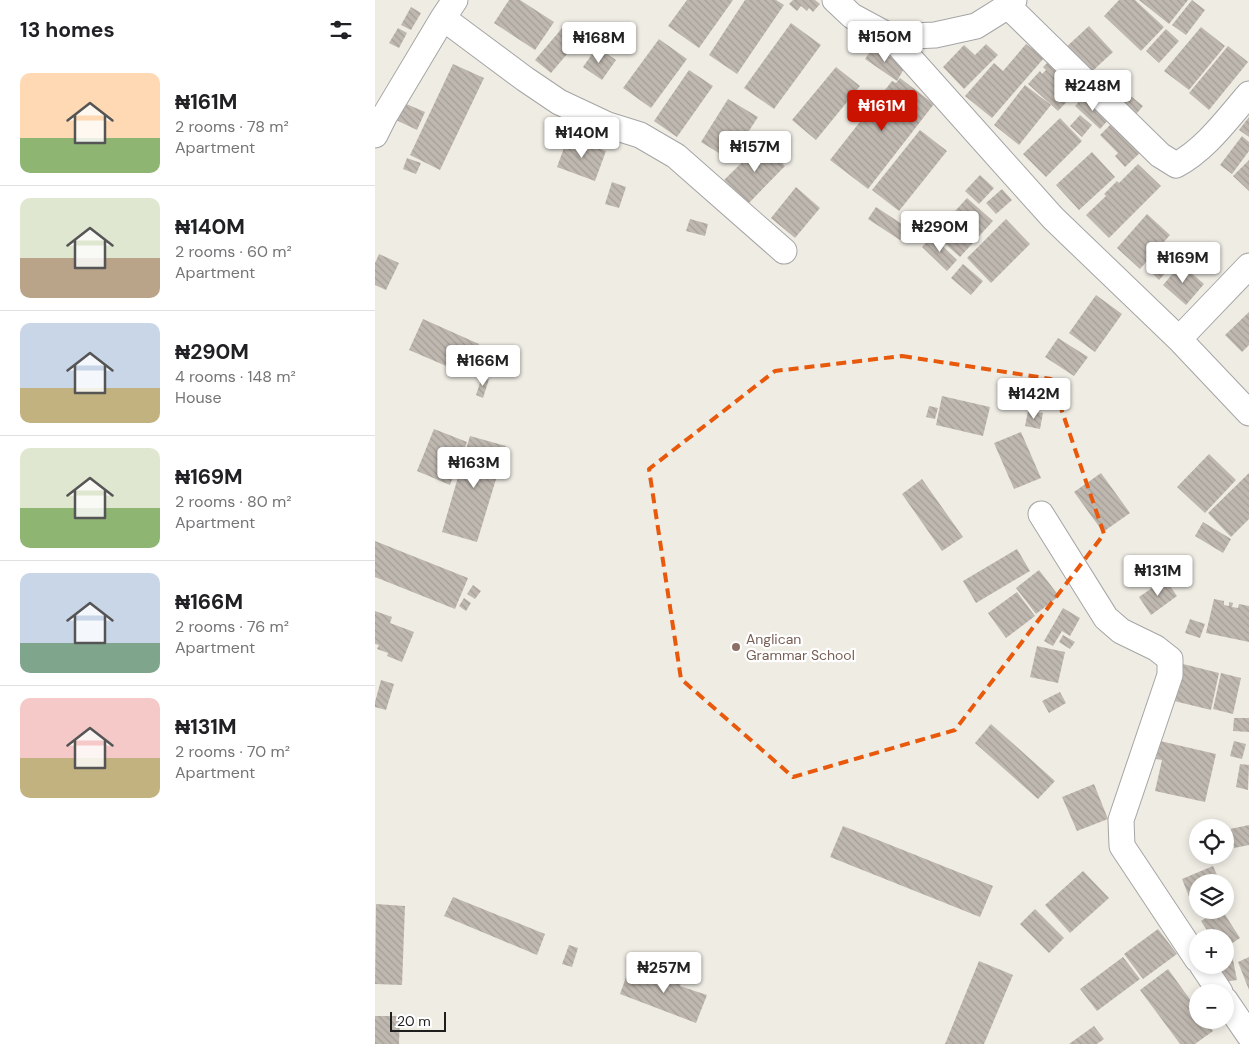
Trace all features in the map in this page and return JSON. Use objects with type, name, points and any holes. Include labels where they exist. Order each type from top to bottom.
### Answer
[{"type":"street","points":[[835,0],[852,16],[891,37],[1053,218],[1179,339],[1249,413]]},
{"type":"street","points":[[891,37],[935,35],[976,26],[1011,3],[1159,155],[1176,165],[1187,159],[1205,143],[1249,94]]},
{"type":"street","points":[[375,135],[385,115],[449,9],[525,79],[559,102],[608,125],[640,135],[676,156],[785,251]]},
{"type":"street","points":[[1179,339],[1249,266]]},
{"type":"street","points":[[1041,514],[1106,618],[1121,631],[1156,648],[1170,659],[1170,675],[1121,820],[1122,846],[1189,947]]},
{"type":"street","points":[[1234,1013],[1249,1035]]},
{"type":"highlighted area","points":[[902,356],[1051,379],[1104,534],[955,730],[793,777],[681,679],[649,469],[775,371]]},
{"type":"building","points":[[509,0],[520,0],[554,22],[535,50],[494,23]]},
{"type":"building","points":[[687,0],[733,0],[699,48],[668,26]]},
{"type":"building","points":[[745,0],[776,0],[784,5],[737,74],[709,55]]},
{"type":"building","points":[[793,0],[815,0],[820,4],[813,12],[809,8],[807,11],[801,6],[797,11],[789,4]]},
{"type":"building","points":[[1119,0],[1135,0],[1164,27],[1141,51],[1104,16]]},
{"type":"building","points":[[1139,0],[1188,0],[1169,24]]},
{"type":"building","points":[[1192,0],[1205,10],[1186,35],[1172,25]]},
{"type":"building","points":[[411,7],[421,13],[411,30],[401,25]]},
{"type":"building","points":[[791,23],[821,45],[774,109],[744,88]]},
{"type":"building","points":[[1089,26],[1113,52],[1087,76],[1063,50]]},
{"type":"building","points":[[563,27],[579,40],[551,73],[535,60]]},
{"type":"building","points":[[1201,27],[1225,46],[1189,90],[1164,71]]},
{"type":"building","points":[[398,28],[407,33],[399,48],[389,43]]},
{"type":"building","points":[[1166,29],[1179,41],[1159,63],[1146,51]]},
{"type":"building","points":[[659,39],[687,59],[651,108],[623,88]]},
{"type":"building","points":[[986,44],[998,55],[964,89],[943,67],[964,45],[975,55]]},
{"type":"building","points":[[1026,44],[1044,58],[992,118],[965,96],[994,63],[1003,71]]},
{"type":"building","points":[[874,46],[905,67],[897,81],[865,59]]},
{"type":"building","points":[[1228,46],[1248,62],[1209,110],[1189,93]]},
{"type":"building","points":[[597,47],[616,60],[602,80],[583,67]]},
{"type":"building","points":[[1050,60],[1080,88],[1058,111],[1028,84],[1040,71],[1042,74],[1046,70],[1043,67]]},
{"type":"building","points":[[453,64],[484,78],[440,170],[410,155]]},
{"type":"building","points":[[836,67],[860,86],[816,140],[792,120]]},
{"type":"building","points":[[689,70],[713,86],[677,137],[654,121]]},
{"type":"building","points":[[900,78],[934,104],[868,189],[830,160],[892,81],[896,83]]},
{"type":"building","points":[[1025,85],[1051,105],[1019,145],[994,125]]},
{"type":"building","points":[[1121,88],[1143,106],[1132,119],[1110,101]]},
{"type":"building","points":[[1086,94],[1111,117],[1100,129],[1075,106]]},
{"type":"building","points":[[728,99],[758,117],[730,160],[701,142]]},
{"type":"building","points":[[404,103],[425,112],[417,130],[396,120]]},
{"type":"building","points":[[1080,115],[1092,125],[1082,137],[1070,126]]},
{"type":"building","points":[[1249,117],[1249,137],[1239,130]]},
{"type":"building","points":[[1060,118],[1082,141],[1046,177],[1023,154]]},
{"type":"building","points":[[1114,121],[1143,150],[1125,167],[1115,156],[1118,153],[1100,135]]},
{"type":"building","points":[[920,130],[947,151],[899,211],[872,190]]},
{"type":"building","points":[[1242,136],[1249,142],[1249,151],[1232,174],[1220,165]]},
{"type":"building","points":[[568,137],[606,151],[595,181],[557,167]]},
{"type":"building","points":[[762,143],[785,166],[748,204],[724,180]]},
{"type":"building","points":[[1092,152],[1115,177],[1079,210],[1056,185]]},
{"type":"building","points":[[407,158],[421,163],[416,174],[403,169]]},
{"type":"building","points":[[1249,160],[1249,191],[1233,176]]},
{"type":"building","points":[[1138,164],[1161,186],[1109,238],[1086,215],[1106,196],[1104,194],[1117,181],[1119,183]]},
{"type":"building","points":[[980,175],[994,188],[979,204],[965,191]]},
{"type":"building","points":[[612,182],[626,187],[619,208],[605,204]]},
{"type":"building","points":[[796,187],[820,208],[795,238],[771,218]]},
{"type":"building","points":[[1002,189],[1012,200],[996,214],[986,203]]},
{"type":"building","points":[[967,198],[993,221],[960,257],[934,234]]},
{"type":"building","points":[[876,207],[908,228],[900,240],[868,219]]},
{"type":"building","points":[[1147,214],[1170,235],[1140,269],[1117,248]]},
{"type":"building","points":[[690,219],[708,224],[705,236],[686,231]]},
{"type":"building","points":[[1006,219],[1030,244],[991,283],[967,258]]},
{"type":"building","points":[[932,236],[957,260],[947,271],[922,247]]},
{"type":"building","points":[[1165,253],[1175,263],[1159,280],[1149,270]]},
{"type":"building","points":[[379,254],[399,263],[386,290],[375,285],[375,263]]},
{"type":"building","points":[[963,264],[983,281],[971,295],[951,278]]},
{"type":"building","points":[[1181,264],[1204,284],[1186,305],[1163,285]]},
{"type":"building","points":[[1096,295],[1122,314],[1095,352],[1069,333]]},
{"type":"building","points":[[1249,312],[1249,345],[1242,352],[1225,335]]},
{"type":"building","points":[[423,319],[479,344],[465,374],[409,350]]},
{"type":"building","points":[[1058,338],[1088,357],[1074,376],[1045,357]]},
{"type":"building","points":[[482,377],[489,379],[483,398],[476,395]]},
{"type":"building","points":[[942,396],[990,407],[983,436],[936,425]]},
{"type":"building","points":[[929,406],[938,408],[935,419],[926,417]]},
{"type":"building","points":[[1028,411],[1043,413],[1040,429],[1025,426]]},
{"type":"building","points":[[434,429],[467,442],[450,485],[417,471]]},
{"type":"building","points":[[1021,432],[1041,478],[1014,489],[994,443]]},
{"type":"building","points":[[470,436],[506,446],[477,542],[442,532]]},
{"type":"building","points":[[1209,454],[1236,480],[1205,513],[1177,487]]},
{"type":"building","points":[[1101,473],[1130,513],[1103,532],[1074,492]]},
{"type":"building","points":[[1249,473],[1249,519],[1231,537],[1208,513]]},
{"type":"building","points":[[922,479],[963,537],[942,551],[902,494]]},
{"type":"building","points":[[1203,522],[1231,539],[1223,553],[1195,536]]},
{"type":"building","points":[[375,541],[468,578],[455,609],[375,577]]},
{"type":"building","points":[[1017,549],[1030,571],[976,603],[963,581]]},
{"type":"building","points":[[1039,570],[1059,596],[1036,614],[1016,588]]},
{"type":"building","points":[[1165,579],[1177,596],[1151,615],[1139,597]]},
{"type":"building","points":[[473,585],[481,591],[475,599],[467,594]]},
{"type":"building","points":[[1017,592],[1035,616],[1006,638],[988,613]]},
{"type":"building","points":[[464,598],[471,603],[466,611],[459,606]]},
{"type":"building","points":[[1214,599],[1224,601],[1224,605],[1229,606],[1229,602],[1233,603],[1232,607],[1238,608],[1239,604],[1249,606],[1249,642],[1206,633]]},
{"type":"building","points":[[1063,608],[1080,618],[1070,636],[1062,631],[1053,646],[1044,641]]},
{"type":"building","points":[[375,611],[392,617],[390,623],[414,632],[402,662],[387,656],[388,653],[377,649],[379,645],[375,644]]},
{"type":"building","points":[[1190,619],[1205,624],[1200,638],[1185,633]]},
{"type":"building","points":[[1063,635],[1075,642],[1070,649],[1059,642]]},
{"type":"building","points":[[1037,646],[1065,652],[1058,683],[1030,677]]},
{"type":"building","points":[[1179,663],[1219,673],[1211,710],[1170,700]]},
{"type":"building","points":[[1221,673],[1241,678],[1233,714],[1213,709]]},
{"type":"building","points":[[381,680],[394,684],[386,710],[375,707]]},
{"type":"building","points":[[1060,692],[1066,703],[1049,713],[1042,701]]},
{"type":"building","points":[[1234,718],[1249,718],[1249,732],[1233,731]]},
{"type":"building","points":[[991,724],[1055,781],[1038,799],[975,743]]},
{"type":"building","points":[[1160,741],[1216,754],[1205,802],[1155,791],[1162,760],[1156,759]]},
{"type":"building","points":[[1234,741],[1246,744],[1242,759],[1230,756]]},
{"type":"building","points":[[1240,764],[1249,765],[1248,790],[1236,787]]},
{"type":"building","points":[[1094,784],[1108,819],[1077,831],[1062,797]]},
{"type":"building","points":[[1249,825],[1249,845],[1234,848],[1234,828]]},
{"type":"building","points":[[843,826],[993,886],[980,917],[830,857]]},
{"type":"building","points":[[1213,866],[1216,874],[1194,874]]},
{"type":"building","points":[[1083,871],[1109,898],[1070,933],[1045,905]]},
{"type":"building","points":[[1189,876],[1189,896],[1182,879]]},
{"type":"building","points":[[453,897],[545,934],[537,955],[444,916]]},
{"type":"building","points":[[376,904],[405,906],[402,985],[375,984]]},
{"type":"building","points":[[1035,909],[1064,938],[1049,953],[1020,924]]},
{"type":"building","points":[[1204,919],[1228,919],[1240,938],[1234,942],[1234,929],[1206,929],[1201,921]]},
{"type":"building","points":[[1158,929],[1177,954],[1143,979],[1124,954]]},
{"type":"building","points":[[569,945],[578,948],[572,967],[562,964]]},
{"type":"building","points":[[1123,957],[1140,979],[1097,1011],[1080,989]]},
{"type":"building","points":[[1249,957],[1249,990],[1238,962]]},
{"type":"building","points":[[979,961],[1013,975],[984,1044],[945,1044]]},
{"type":"building","points":[[1234,965],[1237,980],[1224,982],[1222,974],[1234,974]]},
{"type":"building","points":[[630,966],[661,978],[663,971],[683,978],[680,986],[707,995],[696,1023],[620,994]]},
{"type":"building","points":[[1168,969],[1189,998],[1189,1029],[1212,1029],[1213,1031],[1195,1044],[1180,1044],[1140,990]]},
{"type":"building","points":[[375,1016],[400,1016],[399,1044],[375,1044]]},
{"type":"building","points":[[1094,1026],[1104,1039],[1097,1044],[1069,1044]]},
{"type":"place","name":"Anglican Grammar School","points":[[736,647]]}]
